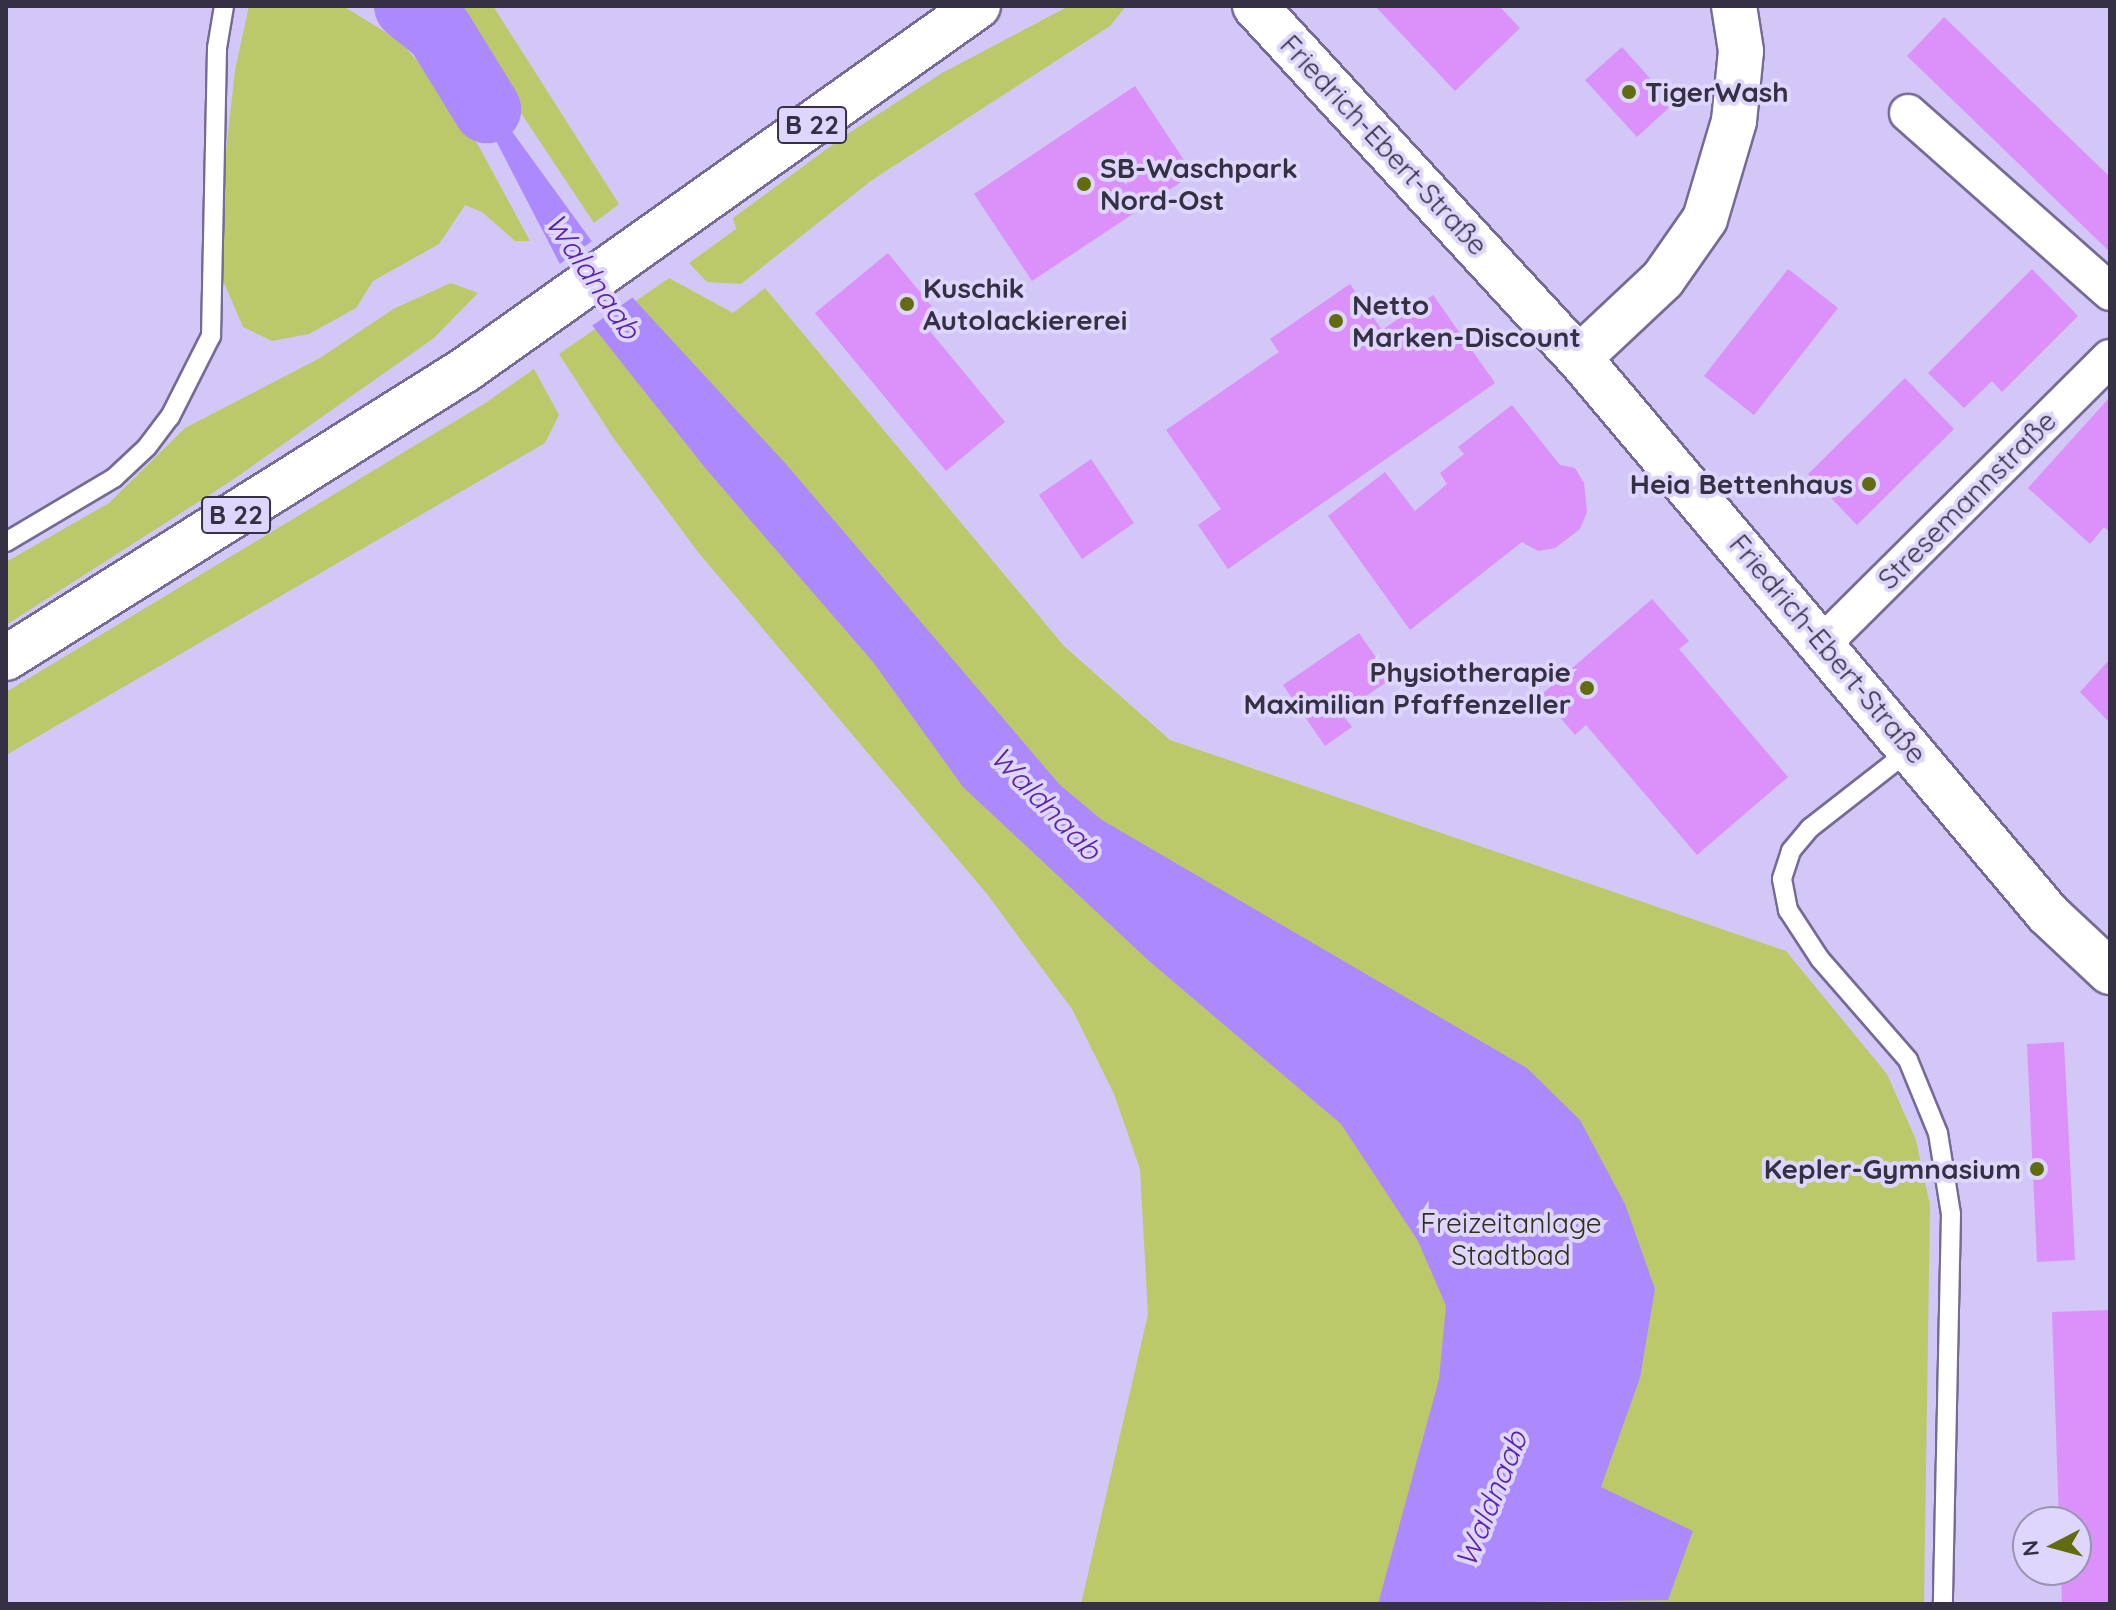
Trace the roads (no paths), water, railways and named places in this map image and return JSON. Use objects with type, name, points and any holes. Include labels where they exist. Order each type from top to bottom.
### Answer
[{"type":"main road","name":"B 22","points":[[6,658],[465,370],[978,6]]},
{"type":"main road","name":"Friedrich-Ebert-Straße","points":[[1255,6],[1579,358],[1824,642],[2048,914],[2110,972]]},
{"type":"main road","points":[[1579,358],[1663,279],[1705,219],[1734,121],[1741,51],[1734,6]]},
{"type":"street","points":[[1908,113],[2110,292]]},
{"type":"street","name":"Stresemannstraße","points":[[1824,642],[2110,358]]},
{"type":"lane","points":[[6,542],[114,478],[147,447],[170,417],[211,336],[217,48],[224,6]]},
{"type":"lane","points":[[1911,750],[1810,828],[1791,851],[1782,879],[1788,910],[1820,959],[1908,1060],[1938,1133],[1951,1214],[1943,1604]]},
{"type":"water","points":[[439,31],[633,298],[786,464],[1060,785],[1102,820],[1527,1068],[1580,1120],[1625,1204],[1655,1289],[1640,1378],[1601,1487],[1693,1531],[1668,1600],[1378,1604],[1439,1379],[1446,1306],[1418,1241],[1341,1124],[1149,961],[963,787],[873,662],[706,469],[591,324]]},
{"type":"waterway","name":"Waldnaab","points":[[408,6],[439,31],[487,109]]},
{"type":"place","name":"TigerWash","points":[[1629,92]]},
{"type":"place","name":"SB-Waschpark Nord-Ost","points":[[1084,184]]},
{"type":"place","name":"Kuschik Autolackiererei","points":[[907,304]]},
{"type":"place","name":"Netto Marken-Discount","points":[[1336,321]]},
{"type":"place","name":"Heia Bettenhaus","points":[[1869,484]]},
{"type":"place","name":"Physiotherapie Maximilian Pfaffenzeller","points":[[1587,688]]},
{"type":"place","name":"Kepler-Gymnasium","points":[[2037,1169]]},
{"type":"park label","name":"Freizeitanlage Stadtbad","points":[[1511,1239]]}]
